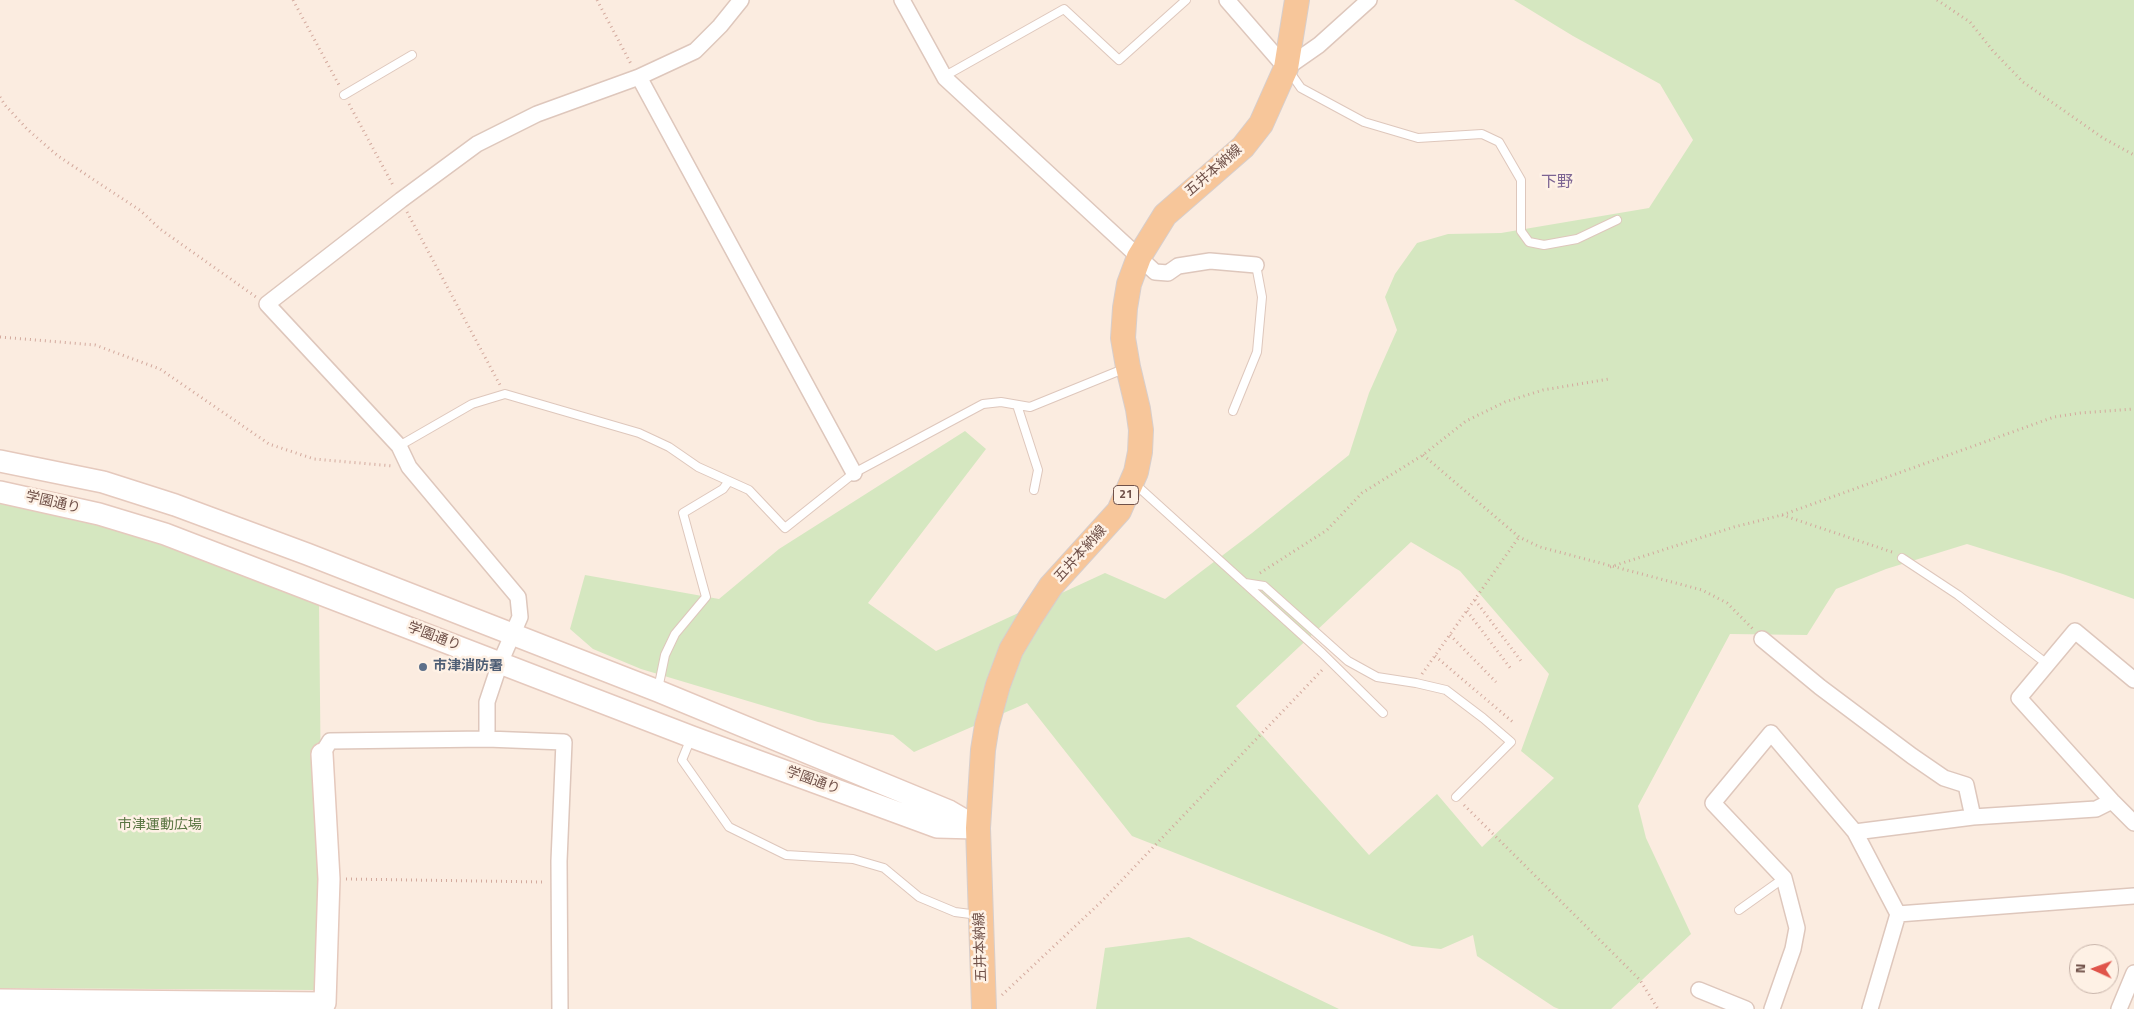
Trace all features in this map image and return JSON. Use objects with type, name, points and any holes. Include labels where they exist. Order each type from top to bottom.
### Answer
[{"type":"main road","name":"五井本納線","points":[[993,1002],[980,916],[978,828],[983,750],[987,725],[1011,650],[1051,586],[1119,511],[1133,482],[1140,452],[1141,430],[1123,338],[1129,284],[1138,257],[1165,215],[1243,147],[1261,124],[1286,68],[1298,0]]},
{"type":"street","points":[[487,738],[487,702],[511,634],[520,617],[518,597],[409,468],[399,446],[267,304],[401,200],[477,144],[537,114],[638,77],[695,51],[720,26],[741,0]]},
{"type":"street","points":[[902,0],[945,76],[1155,272],[1168,273],[1178,266],[1210,261],[1256,265]]},
{"type":"street","points":[[1227,0],[1286,68],[1318,45],[1369,0]]},
{"type":"street","points":[[638,77],[854,473]]},
{"type":"street","points":[[0,461],[103,482],[175,505],[658,691],[949,811],[978,828]]},
{"type":"street","name":"学園通り","points":[[0,492],[99,514],[165,534],[692,737],[937,827],[978,828]]},
{"type":"street","points":[[376,615],[388,586]]},
{"type":"street","points":[[2134,680],[2075,631],[2019,698],[2134,823]]},
{"type":"street","points":[[1762,639],[1820,687],[1912,756],[1944,778],[1966,785],[1973,817]]},
{"type":"street","points":[[1772,1009],[1793,948],[1797,928],[1784,878],[1713,803],[1771,733],[1855,832],[1898,914],[1870,1009]]},
{"type":"street","points":[[0,1000],[325,1003],[328,879],[322,754],[330,741],[487,738],[564,742],[560,882],[560,1009]]},
{"type":"street","points":[[1855,832],[1973,817],[2096,809],[2112,801]]},
{"type":"street","points":[[1898,914],[2134,896]]},
{"type":"street","points":[[2120,1009],[2134,973]]},
{"type":"street","points":[[1699,990],[1746,1009]]},
{"type":"lane","points":[[945,76],[1064,9],[1119,60],[1186,0]]},
{"type":"lane","points":[[344,95],[412,55]]},
{"type":"lane","points":[[1286,68],[1301,88],[1364,122],[1418,138],[1482,134],[1500,142],[1521,180],[1521,231],[1529,242],[1544,244],[1577,239],[1617,220]]},
{"type":"lane","points":[[1233,412],[1257,352],[1262,297],[1256,265]]},
{"type":"lane","points":[[399,446],[472,404],[506,394],[639,434],[669,447],[698,467],[749,490],[785,528],[854,473],[983,404],[1001,402],[1030,407],[1128,367]]},
{"type":"lane","points":[[1017,405],[1038,470],[1034,490]]},
{"type":"lane","points":[[658,691],[665,655],[675,634],[706,598],[683,513],[724,489],[729,481]]},
{"type":"lane","points":[[1133,482],[1331,661],[1383,714]]},
{"type":"lane","points":[[1902,558],[1958,595],[2047,664]]},
{"type":"lane","points":[[1245,583],[1264,586],[1348,661],[1377,678],[1416,683],[1446,690],[1484,718],[1511,742],[1456,797]]},
{"type":"lane","points":[[692,737],[682,760],[729,827],[786,855],[853,859],[884,868],[919,897],[955,912],[980,916]]},
{"type":"lane","points":[[1739,910],[1784,878]]},
{"type":"path","points":[[597,0],[638,77]]},
{"type":"path","points":[[1938,0],[1970,22],[1993,51],[2023,82],[2103,138],[2134,155]]},
{"type":"path","points":[[0,97],[27,129],[58,156],[141,211],[160,229],[239,287],[267,304]]},
{"type":"path","points":[[401,200],[506,394]]},
{"type":"path","points":[[0,337],[95,345],[160,369],[268,444],[314,459],[409,468]]},
{"type":"path","points":[[1245,583],[1327,530],[1362,493],[1423,455],[1466,421],[1505,402],[1543,390],[1608,379]]},
{"type":"path","points":[[1610,567],[1734,527],[1782,514],[2054,417],[2134,409]]},
{"type":"path","points":[[1423,455],[1519,537],[1540,547],[1702,590],[1727,603],[1762,639]]},
{"type":"path","points":[[1782,514],[1887,549],[1902,558]]},
{"type":"path","points":[[1416,683],[1519,537]]},
{"type":"path","points":[[1475,600],[1521,662]]},
{"type":"path","points":[[1467,611],[1511,668]]},
{"type":"path","points":[[1450,635],[1496,682]]},
{"type":"path","points":[[1435,656],[1514,723]]},
{"type":"path","points":[[993,1002],[1101,902],[1331,661]]},
{"type":"path","points":[[1456,797],[1640,980],[1658,1009]]},
{"type":"path","points":[[328,879],[560,882]]},
{"type":"green space","points":[[1514,0],[2134,0],[2134,599],[2063,574],[1967,544],[1886,569],[1836,589],[1807,635],[1730,634],[1638,806],[1646,838],[1691,934],[1611,1009],[1559,1009],[1554,1007],[1477,956],[1473,935],[1441,949],[1412,946],[1132,836],[1027,703],[914,752],[893,735],[818,722],[641,669],[593,649],[570,629],[585,575],[719,599],[779,549],[965,431],[986,449],[868,603],[936,651],[1105,573],[1165,599],[1252,533],[1349,455],[1369,393],[1397,330],[1385,297],[1395,274],[1417,243],[1448,234],[1501,233],[1649,208],[1693,140],[1660,84],[1573,36]],"holes":[[[1411,542],[1460,571],[1549,674],[1521,751],[1554,778],[1482,847],[1437,794],[1369,855],[1236,706]]]},
{"type":"green space","name":"市津運動広場","points":[[0,504],[18,506],[120,531],[220,565],[319,605],[323,981],[315,990],[0,988]]},
{"type":"green space","points":[[1189,937],[1339,1009],[1096,1009],[1105,948]]},
{"type":"place","name":"市津消防署","points":[[423,667]]},
{"type":"district","name":"下野","points":[[1557,183]]}]
